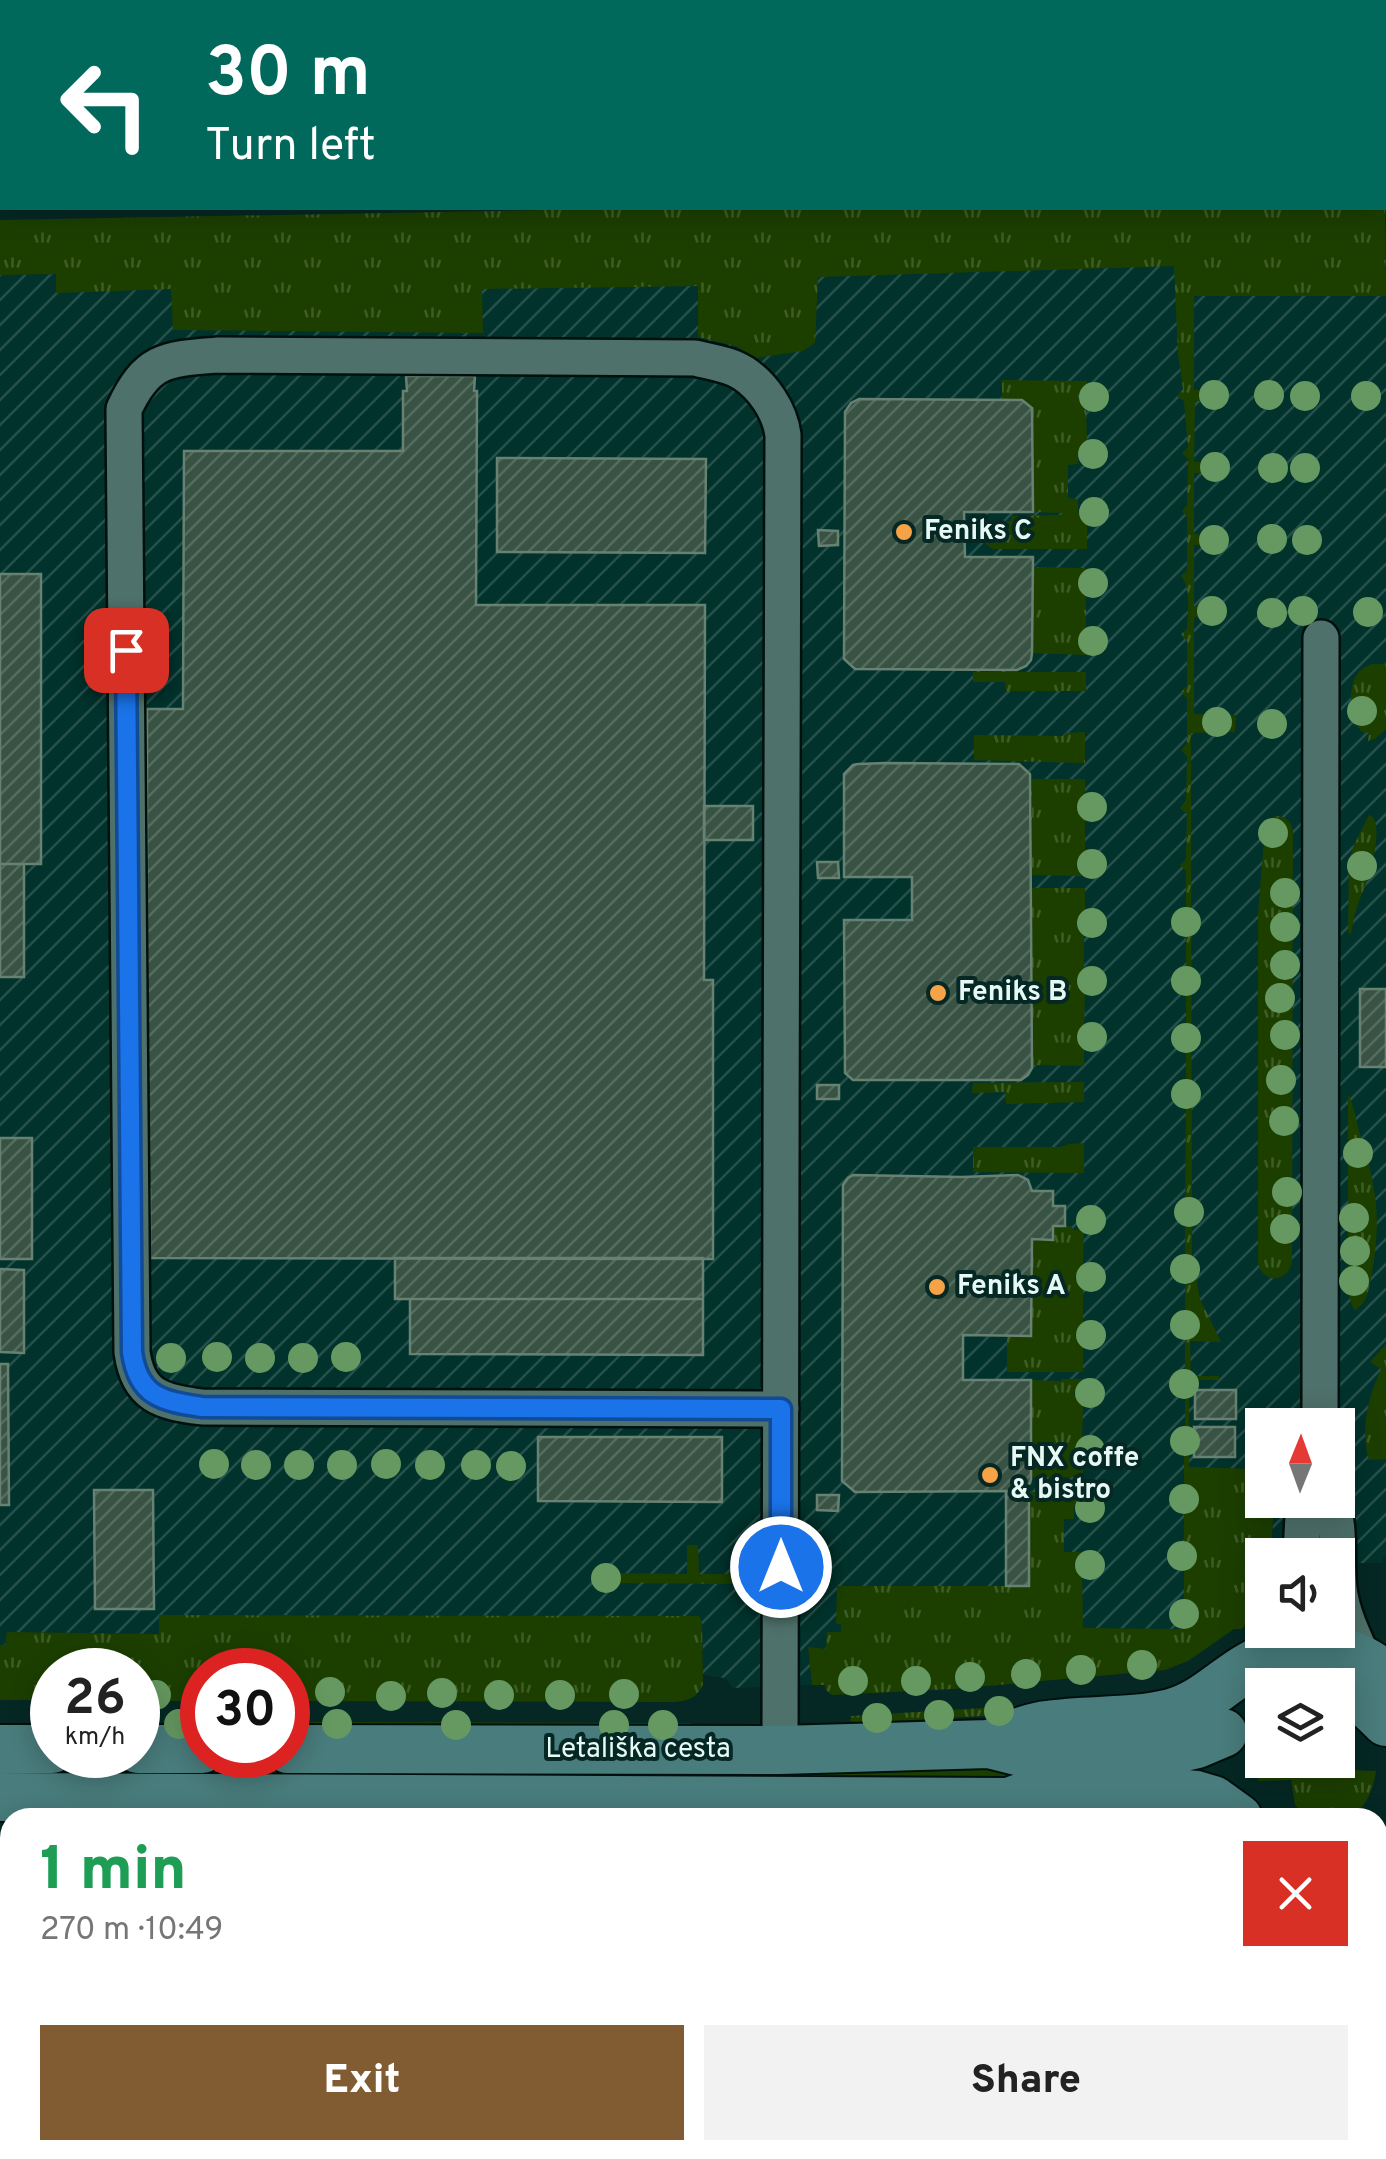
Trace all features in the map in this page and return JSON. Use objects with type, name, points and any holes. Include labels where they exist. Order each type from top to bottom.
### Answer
[{"type":"main road","name":"Letališka cesta","points":[[989,1744],[1044,1725],[1170,1713],[1207,1698],[1252,1664],[1283,1663],[1308,1648],[1328,1649],[1374,1667]]},
{"type":"main road","name":"Letališka cesta","points":[[1283,1663],[1298,1679],[1342,1686],[1386,1722]]},
{"type":"main road","name":"Letališka cesta","points":[[1221,1808],[1214,1762],[1223,1732],[1245,1706]]},
{"type":"main road","name":"Letališka cesta","points":[[310,1750],[780,1750],[989,1744],[1045,1758],[1127,1756],[1179,1749],[1223,1732]]},
{"type":"main road","points":[[0,1749],[30,1749]]},
{"type":"main road","name":"Letališka cesta","points":[[811,1808],[1009,1802],[1038,1791],[1196,1795],[1216,1808]]},
{"type":"main road","name":"Letališka cesta","points":[[0,1798],[707,1808]]},
{"type":"main road","name":"Letališka cesta","points":[[1009,1802],[1024,1808]]},
{"type":"street","points":[[780,1750],[781,1409],[783,435],[778,413],[743,373],[695,358],[218,355],[182,358],[148,371],[134,386],[124,409],[135,1373],[143,1385],[171,1403],[202,1407],[781,1409]]},
{"type":"street","points":[[1320,1408],[1321,638]]},
{"type":"street","points":[[1337,1518],[1339,1590],[1351,1633],[1374,1667]]},
{"type":"shaded area","points":[[1189,250],[1195,295],[1386,296],[1383,1563],[1355,1563],[1355,1538],[1272,1538],[1273,1518],[1355,1518],[1355,1408],[1245,1408],[1245,1469],[1185,1468],[1184,1629],[827,1632],[827,1649],[808,1648],[812,1685],[733,1688],[725,1678],[703,1675],[702,1622],[651,1616],[160,1615],[159,1634],[8,1632],[5,1645],[0,1645],[0,275],[814,262]]},
{"type":"green space","points":[[552,210],[1385,210],[1386,296],[1194,296],[1194,390],[1219,390],[1224,396],[1219,401],[1195,401],[1194,462],[1220,462],[1223,466],[1220,473],[1194,473],[1194,534],[1220,535],[1224,540],[1220,545],[1194,545],[1194,606],[1219,607],[1224,612],[1218,617],[1194,617],[1194,714],[1236,715],[1235,732],[1191,733],[1192,1257],[1200,1299],[1221,1342],[1190,1341],[1191,1376],[1219,1376],[1219,1380],[1189,1380],[1189,1467],[1245,1469],[1245,1518],[1273,1518],[1272,1538],[1245,1538],[1245,1626],[1188,1661],[1165,1670],[953,1689],[832,1695],[825,1685],[812,1685],[808,1647],[826,1649],[827,1632],[841,1632],[841,1624],[836,1624],[837,1586],[1028,1586],[1029,1492],[1082,1493],[1083,1499],[1074,1507],[1074,1519],[1064,1519],[1064,1552],[1082,1552],[1083,1556],[1074,1565],[1082,1574],[1083,1628],[1184,1629],[1184,1619],[1178,1614],[1184,1609],[1184,1562],[1178,1556],[1184,1551],[1184,1506],[1178,1499],[1184,1493],[1184,1446],[1178,1441],[1185,1434],[1185,1391],[1178,1384],[1185,1377],[1185,1332],[1179,1325],[1185,1319],[1185,1275],[1179,1268],[1185,1261],[1185,1217],[1180,1210],[1185,1204],[1186,1101],[1180,1095],[1186,1089],[1186,1044],[1180,1037],[1186,1032],[1186,986],[1180,980],[1186,974],[1186,928],[1181,922],[1186,915],[1186,871],[1180,865],[1186,859],[1187,814],[1180,808],[1186,800],[1187,756],[1181,750],[1187,743],[1187,698],[1181,692],[1187,686],[1187,641],[1181,634],[1187,629],[1188,601],[1181,576],[1187,570],[1187,517],[1182,511],[1187,505],[1188,459],[1182,453],[1188,447],[1184,401],[1177,396],[1183,389],[1174,266],[818,277],[815,343],[803,351],[755,358],[736,346],[698,337],[698,286],[482,289],[483,333],[173,330],[171,289],[56,293],[56,274],[0,275],[0,220]]},
{"type":"green space","points":[[1002,380],[1087,381],[1087,387],[1077,396],[1086,405],[1087,444],[1078,452],[1078,464],[1068,465],[1068,498],[1078,499],[1078,512],[1087,521],[1087,549],[992,549],[985,543],[986,522],[1011,521],[1011,516],[1063,513],[1033,512],[1033,412],[1024,402],[1002,400]]},
{"type":"green space","points":[[1032,567],[1086,568],[1086,574],[1077,583],[1086,593],[1086,631],[1077,641],[1086,655],[1032,653]]},
{"type":"green space","points":[[1372,664],[1386,664],[1386,729],[1368,741],[1369,733],[1362,732],[1352,720],[1351,694],[1358,673]]},
{"type":"green space","points":[[973,672],[1086,672],[1086,691],[1006,691],[1005,682],[973,682]]},
{"type":"green space","points":[[1085,732],[1085,763],[974,760],[974,735],[1063,736]]},
{"type":"green space","points":[[1032,779],[1085,779],[1085,797],[1076,808],[1085,817],[1085,856],[1076,866],[1085,876],[1032,875]]},
{"type":"green space","points":[[1369,815],[1376,827],[1375,850],[1351,934],[1349,861]]},
{"type":"green space","points":[[1276,816],[1288,820],[1293,831],[1292,1263],[1285,1274],[1269,1278],[1258,1263],[1258,914],[1265,828]]},
{"type":"green space","points":[[1032,888],[1085,888],[1085,913],[1076,922],[1084,932],[1084,970],[1076,981],[1085,990],[1084,1029],[1076,1038],[1084,1047],[1084,1066],[1032,1065]]},
{"type":"green space","points":[[1084,1082],[1084,1102],[1006,1104],[1005,1092],[972,1093],[973,1083]]},
{"type":"green space","points":[[1348,1094],[1370,1169],[1377,1221],[1368,1293],[1354,1310],[1348,1294]]},
{"type":"green space","points":[[1084,1143],[1084,1173],[973,1172],[973,1147],[1061,1147]]},
{"type":"green space","points":[[1053,1226],[1084,1229],[1083,1268],[1074,1278],[1083,1287],[1083,1327],[1075,1335],[1083,1344],[1083,1372],[1007,1372],[1007,1335],[1032,1239],[1053,1239]]},
{"type":"green space","points":[[1386,1344],[1386,1459],[1369,1460],[1367,1414],[1381,1369],[1370,1362]]},
{"type":"green space","points":[[1083,1379],[1073,1393],[1083,1403],[1082,1441],[1074,1451],[1083,1460],[1083,1477],[1031,1477],[1031,1380]]},
{"type":"green space","points":[[687,1545],[698,1545],[699,1574],[747,1574],[739,1584],[600,1583],[600,1573],[687,1574]]},
{"type":"green space","points":[[159,1615],[699,1616],[703,1684],[692,1698],[674,1702],[310,1701],[310,1648],[180,1648],[180,1701],[160,1701],[160,1648],[30,1648],[30,1700],[0,1700],[0,1645],[5,1645],[7,1632],[159,1634]]},
{"type":"green space","points":[[1122,1696],[999,1715],[850,1721],[851,1716]]},
{"type":"green space","points":[[310,1722],[691,1723],[691,1727],[310,1729]]},
{"type":"green space","points":[[0,1767],[30,1767],[30,1778],[160,1778],[160,1767],[180,1767],[180,1778],[310,1778],[310,1768],[1128,1770],[1128,1781],[0,1779]]},
{"type":"green space","points":[[1355,1770],[1376,1771],[1361,1808],[1298,1808],[1291,1780],[1258,1781],[1355,1778]]},
{"type":"building","points":[[406,376],[475,376],[476,605],[705,605],[704,980],[713,980],[713,1259],[150,1258],[147,709],[183,709],[184,451],[403,451]]},
{"type":"building","name":"Feniks C","points":[[859,399],[1022,400],[1032,408],[1033,512],[964,512],[965,557],[1033,557],[1032,653],[1026,666],[1017,670],[855,669],[844,659],[845,412]]},
{"type":"building","points":[[497,458],[706,459],[705,553],[497,552]]},
{"type":"building","points":[[818,530],[838,531],[838,545],[819,546]]},
{"type":"building","points":[[0,574],[41,574],[41,864],[0,864]]},
{"type":"building","name":"Feniks B","points":[[1019,764],[1030,774],[1032,1068],[1021,1080],[853,1080],[845,1073],[844,920],[912,920],[912,877],[844,877],[844,774],[853,765]]},
{"type":"building","points":[[704,806],[753,806],[753,840],[704,840]]},
{"type":"building","points":[[817,862],[838,862],[839,878],[818,878]]},
{"type":"building","points":[[0,864],[24,864],[24,977],[0,977]]},
{"type":"building","points":[[1360,989],[1386,989],[1386,1067],[1360,1067]]},
{"type":"building","points":[[817,1085],[839,1085],[839,1099],[817,1099]]},
{"type":"building","points":[[0,1138],[32,1138],[32,1259],[0,1259]]},
{"type":"building","name":"Feniks A","points":[[853,1175],[1018,1175],[1028,1180],[1032,1191],[1053,1191],[1053,1206],[1065,1206],[1065,1226],[1053,1226],[1053,1240],[1032,1239],[1031,1336],[963,1335],[963,1380],[1031,1380],[1031,1479],[1022,1491],[855,1492],[842,1481],[843,1185]]},
{"type":"building","points":[[395,1258],[703,1258],[703,1299],[395,1299]]},
{"type":"building","points":[[0,1269],[24,1270],[24,1353],[0,1352]]},
{"type":"building","points":[[410,1299],[703,1299],[703,1355],[410,1354]]},
{"type":"building","points":[[0,1364],[8,1364],[9,1505],[0,1505]]},
{"type":"building","points":[[1195,1390],[1236,1390],[1236,1419],[1195,1419]]},
{"type":"building","points":[[1194,1427],[1235,1427],[1235,1457],[1194,1457]]},
{"type":"building","points":[[538,1437],[722,1437],[722,1502],[538,1501]]},
{"type":"building","points":[[94,1490],[153,1490],[154,1609],[95,1609]]},
{"type":"building","points":[[1006,1492],[1029,1492],[1029,1586],[1006,1586]]},
{"type":"building","points":[[817,1495],[839,1495],[838,1511],[817,1510]]},
{"type":"place","name":"Feniks C","points":[[904,532]]},
{"type":"place","name":"Feniks B","points":[[938,993]]},
{"type":"place","name":"Feniks A","points":[[937,1287]]},
{"type":"place","name":"FNX coffe & bistro","points":[[990,1475]]},
{"type":"route","points":[[126,650],[132,1352],[135,1373],[143,1385],[171,1403],[202,1407],[781,1409],[781,1567]]}]
